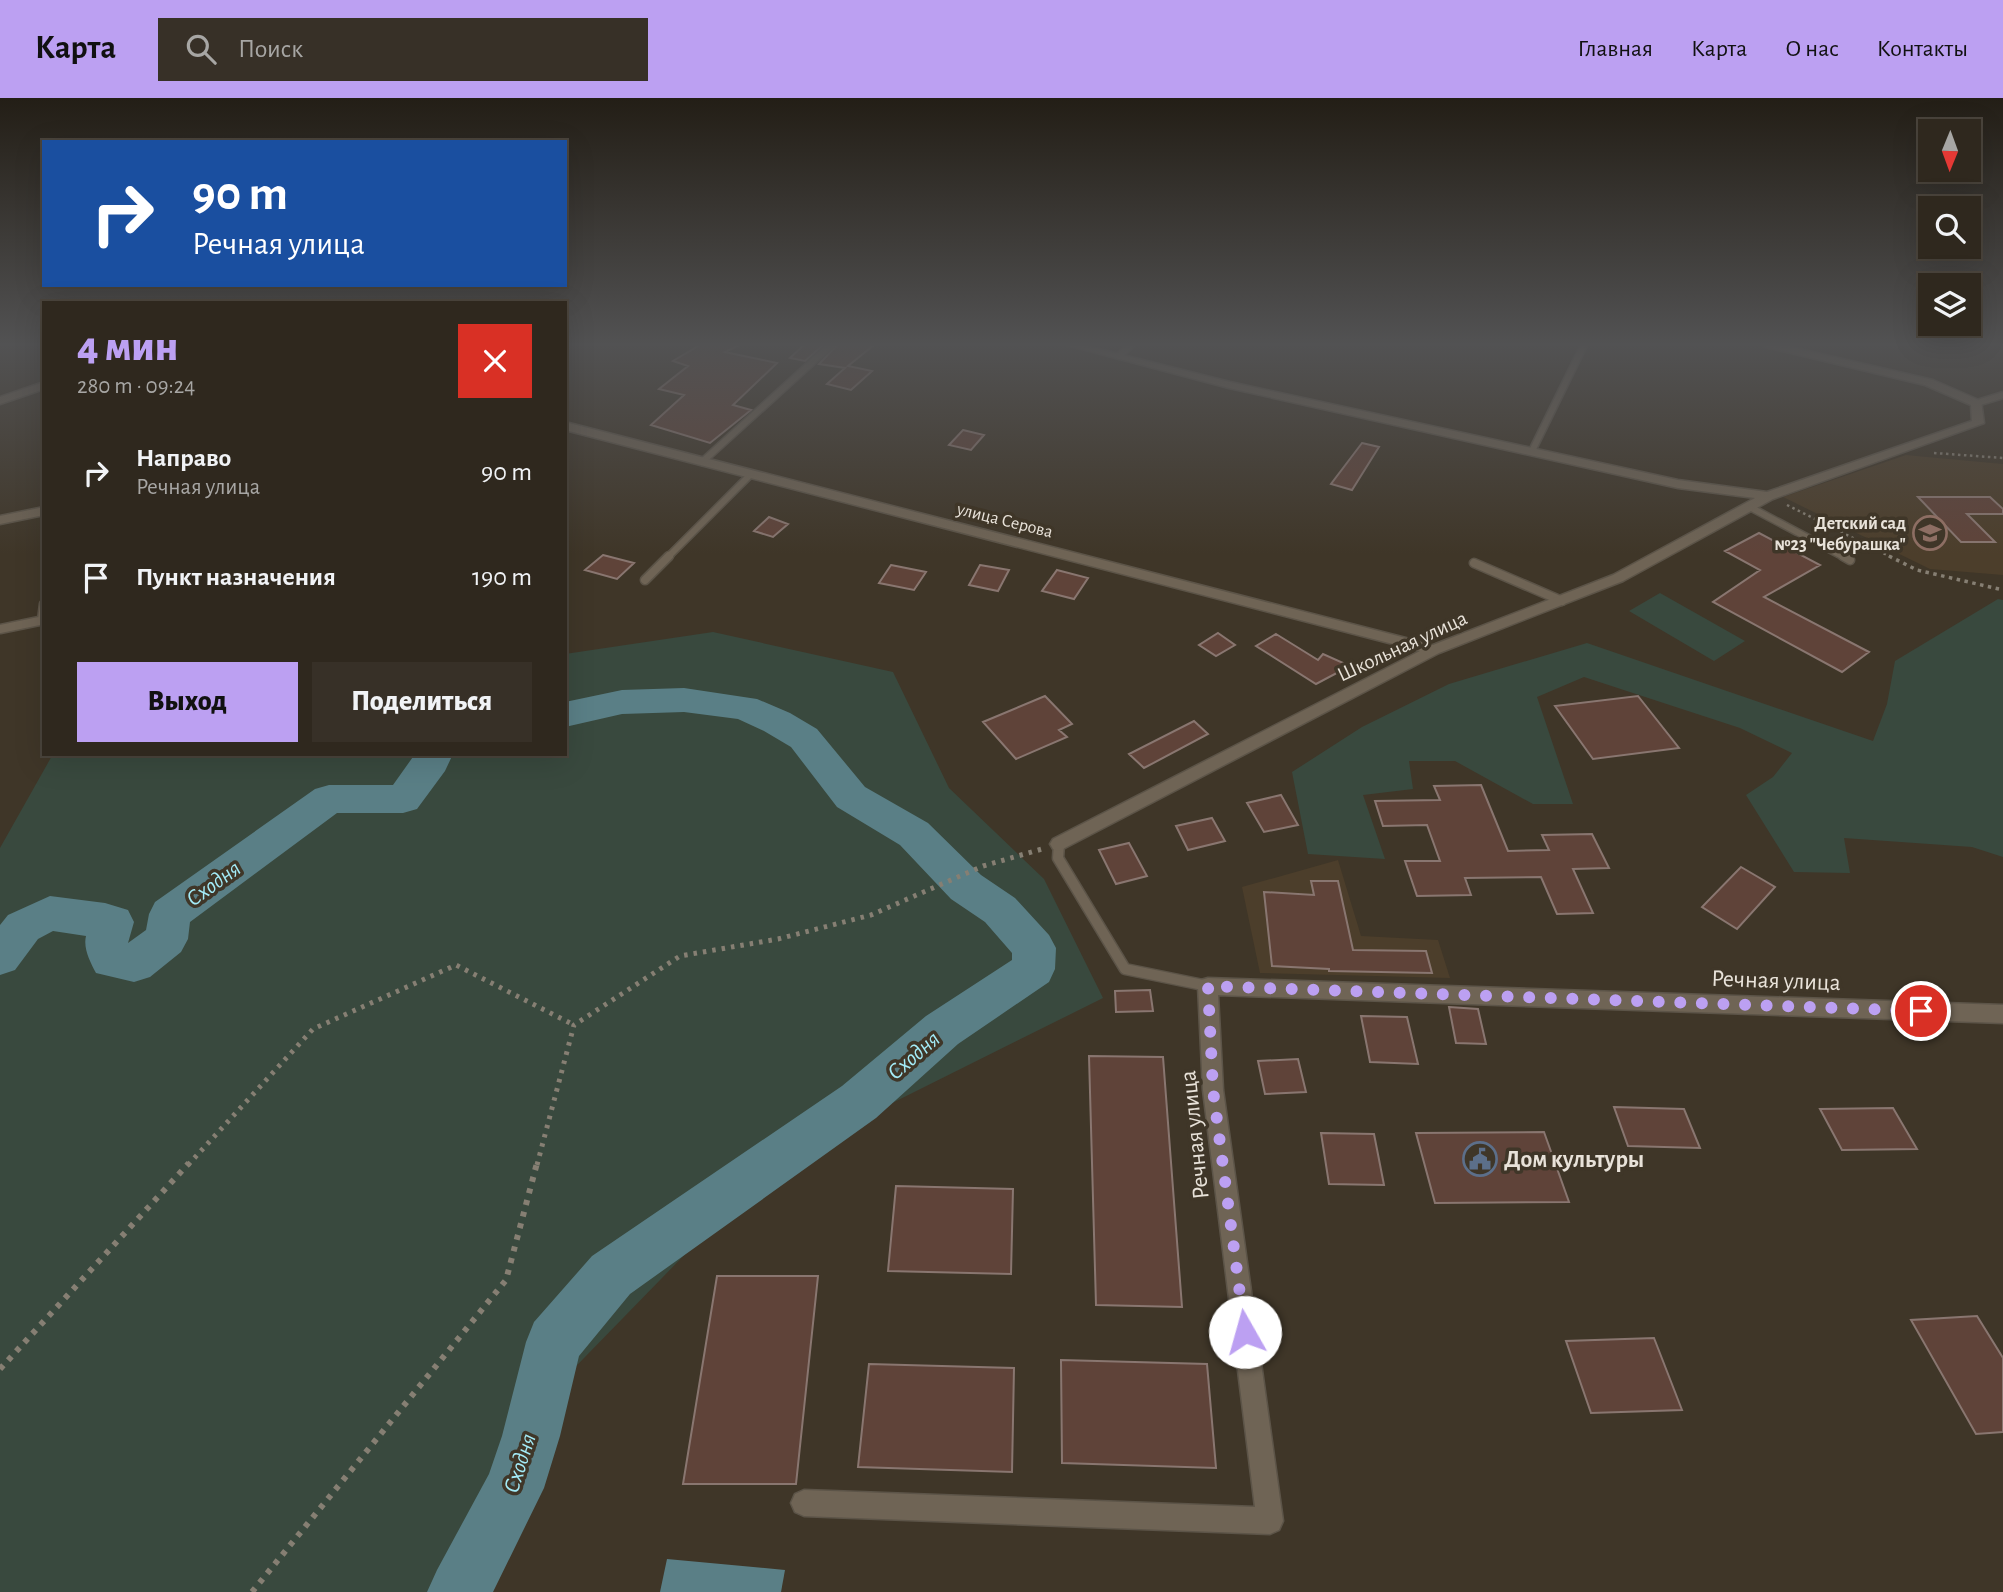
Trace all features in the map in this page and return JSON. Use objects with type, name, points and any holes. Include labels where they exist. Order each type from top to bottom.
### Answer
[{"type":"street","points":[[1368,415],[1678,484],[1768,496]]},
{"type":"street","name":"Школьная улица","points":[[1059,844],[1434,650],[1618,578],[1768,496],[1978,423],[1978,415]]},
{"type":"street","name":"улица Серова","points":[[567,427],[1434,650]]},
{"type":"street","points":[[0,520],[42,510]]},
{"type":"street","name":"Речная улица","points":[[804,1503],[1270,1521],[1213,1090],[1208,986],[2003,1014]]},
{"type":"lane","points":[[702,462],[754,415]]},
{"type":"lane","points":[[1532,451],[1550,415]]},
{"type":"lane","points":[[645,580],[751,474]]},
{"type":"lane","points":[[1748,506],[1850,560]]},
{"type":"lane","points":[[1474,564],[1562,601]]},
{"type":"lane","points":[[0,629],[42,620]]},
{"type":"lane","points":[[1059,844],[1058,858],[1125,969],[1208,986]]},
{"type":"path","points":[[1926,453],[2003,458]]},
{"type":"path","points":[[1768,496],[1917,569],[2003,590]]},
{"type":"path","points":[[253,1592],[506,1280],[574,1025],[680,956],[778,939],[871,915],[983,866],[1059,844]]},
{"type":"path","points":[[0,1369],[313,1029],[456,965],[574,1025]]},
{"type":"shaded area","name":"Детский сад №23 \"Чебурашка\"","points":[[1906,455],[2003,464],[2003,575],[1930,569],[1783,497]]},
{"type":"shaded area","points":[[1338,860],[1361,936],[1438,940],[1450,978],[1260,973],[1242,887]]},
{"type":"green space","points":[[1660,593],[1745,641],[1714,661],[1629,611]]},
{"type":"green space","points":[[1998,599],[2003,600],[2003,857],[1972,847],[1844,838],[1850,873],[1794,872],[1746,795],[1773,777],[1792,753],[1740,728],[1584,677],[1537,697],[1573,804],[1533,804],[1455,761],[1409,761],[1413,789],[1363,795],[1385,859],[1308,854],[1292,772],[1362,727],[1449,684],[1587,643],[1873,741],[1887,704],[1895,661]]},
{"type":"green space","points":[[713,632],[893,672],[949,788],[1044,879],[1103,998],[776,1161],[509,1435],[489,1592],[0,1592],[0,848],[52,756],[567,756],[567,654]]},
{"type":"water","points":[[667,1559],[785,1570],[781,1592],[660,1592]]},
{"type":"building","points":[[662,415],[745,415],[710,443],[651,425]]},
{"type":"building","points":[[963,430],[984,435],[971,450],[949,445]]},
{"type":"building","points":[[1362,443],[1379,447],[1352,490],[1331,484]]},
{"type":"building","points":[[1918,497],[1990,497],[2003,509],[2003,514],[1967,514],[1995,542],[1961,542]]},
{"type":"building","points":[[769,517],[788,524],[773,537],[754,531]]},
{"type":"building","points":[[1759,533],[1820,565],[1764,597],[1869,652],[1842,672],[1713,602],[1760,570],[1725,551]]},
{"type":"building","points":[[603,555],[634,563],[617,579],[585,570]]},
{"type":"building","points":[[891,565],[926,572],[914,590],[879,583]]},
{"type":"building","points":[[980,565],[1009,570],[998,591],[969,585]]},
{"type":"building","points":[[1057,570],[1088,578],[1074,599],[1042,591]]},
{"type":"building","points":[[1218,633],[1235,645],[1216,656],[1199,645]]},
{"type":"building","points":[[1276,634],[1318,660],[1323,654],[1350,666],[1316,684],[1256,646]]},
{"type":"building","points":[[1045,696],[1072,724],[1059,730],[1067,737],[1016,759],[983,722]]},
{"type":"building","points":[[1638,696],[1679,748],[1593,759],[1555,706]]},
{"type":"building","points":[[1194,721],[1208,734],[1144,768],[1129,754]]},
{"type":"building","points":[[1481,785],[1508,851],[1549,850],[1542,835],[1592,834],[1609,868],[1573,869],[1593,913],[1557,914],[1541,877],[1465,878],[1471,895],[1417,896],[1405,861],[1440,861],[1427,825],[1383,826],[1375,801],[1440,800],[1434,786]]},
{"type":"building","points":[[1281,795],[1298,825],[1264,832],[1247,803]]},
{"type":"building","points":[[1212,818],[1225,841],[1188,850],[1176,826]]},
{"type":"building","points":[[1129,843],[1147,876],[1116,884],[1099,850]]},
{"type":"building","points":[[1741,867],[1775,887],[1737,929],[1702,907]]},
{"type":"building","points":[[1311,881],[1338,881],[1353,950],[1426,951],[1432,973],[1329,971],[1272,966],[1264,892],[1314,895]]},
{"type":"building","points":[[1150,990],[1153,1011],[1116,1012],[1115,991]]},
{"type":"building","points":[[1449,1007],[1478,1009],[1486,1044],[1456,1043]]},
{"type":"building","points":[[1361,1016],[1407,1017],[1418,1064],[1370,1062]]},
{"type":"building","points":[[1089,1056],[1163,1057],[1182,1307],[1096,1305]]},
{"type":"building","points":[[1298,1059],[1306,1092],[1265,1094],[1258,1061]]},
{"type":"building","points":[[1614,1107],[1684,1109],[1700,1148],[1628,1146]]},
{"type":"building","points":[[1893,1108],[1917,1149],[1842,1150],[1820,1109]]},
{"type":"building","points":[[1544,1132],[1569,1202],[1435,1203],[1416,1133]]},
{"type":"building","points":[[1321,1133],[1374,1134],[1384,1185],[1329,1184]]},
{"type":"building","points":[[896,1186],[1013,1189],[1011,1274],[888,1271]]},
{"type":"building","points":[[717,1276],[818,1276],[796,1484],[683,1484]]},
{"type":"building","points":[[1977,1316],[2003,1358],[2003,1432],[1976,1434],[1911,1320]]},
{"type":"building","points":[[1654,1338],[1682,1410],[1591,1413],[1566,1341]]},
{"type":"building","points":[[1061,1360],[1207,1364],[1216,1468],[1062,1463]]},
{"type":"building","points":[[869,1364],[1014,1368],[1012,1472],[858,1467]]},
{"type":"waterway","name":"Сходня","points":[[459,1592],[514,1488],[531,1436],[554,1342],[611,1275],[859,1102],[942,1030],[1033,969],[1034,948],[1000,910],[966,887],[914,834],[851,797],[804,738],[777,722],[744,708],[684,700],[622,702],[567,715]]},
{"type":"waterway","name":"Сходня","points":[[0,957],[23,927],[50,913],[113,922],[106,940],[111,960],[134,964],[166,939],[170,914],[329,799],[403,799],[433,756]]},
{"type":"place","name":"Детский сад №23 \"Чебурашка\"","points":[[1930,533]]},
{"type":"place","name":"Дом культуры","points":[[1480,1159]]},
{"type":"route","points":[[1245,1332],[1213,1090],[1208,986],[1921,1011]]}]
